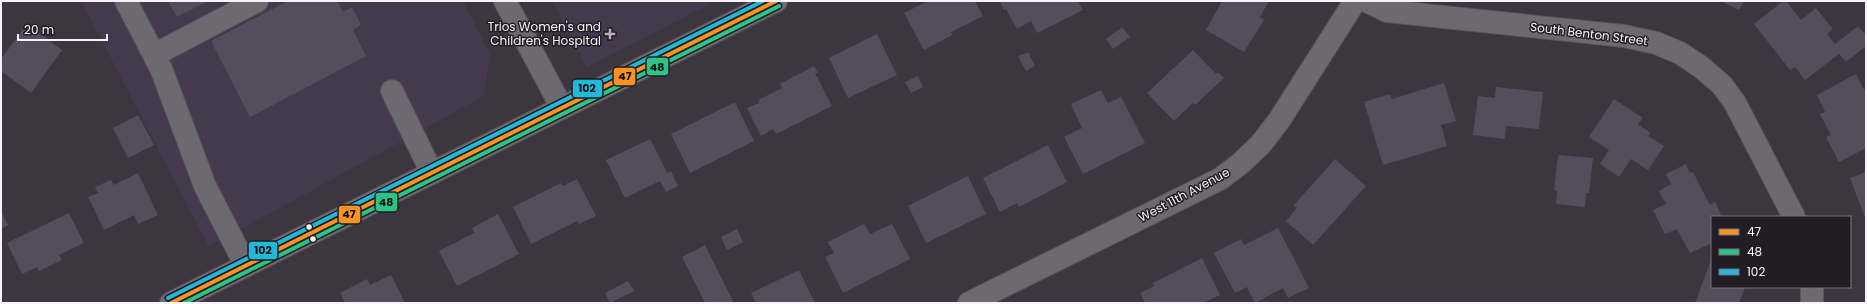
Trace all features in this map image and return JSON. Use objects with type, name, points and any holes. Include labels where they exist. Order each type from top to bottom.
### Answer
[{"type":"main road","points":[[171,303],[776,1]]},
{"type":"street","points":[[126,1],[162,71],[205,186],[246,266]]},
{"type":"street","points":[[154,55],[257,1]]},
{"type":"street","points":[[505,1],[562,108]]},
{"type":"street","name":"West 11th Avenue","points":[[969,303],[1220,179],[1241,163],[1261,144],[1280,119],[1355,1]]},
{"type":"street","name":"South Benton Street","points":[[1366,1],[1387,11],[1624,36],[1656,43],[1680,53],[1701,67],[1722,85],[1735,103],[1793,216]]},
{"type":"street","points":[[392,91],[432,173]]},
{"type":"street","points":[[1812,288],[1812,303]]},
{"type":"shaded area","points":[[81,1],[463,1],[490,54],[484,96],[209,247]]},
{"type":"shaded area","name":"Trios Women's and Children's Hospital","points":[[552,1],[716,1],[587,67]]},
{"type":"building","points":[[168,1],[208,1],[177,17]]},
{"type":"building","points":[[288,1],[337,1],[343,12],[352,7],[361,25],[353,30],[366,56],[250,117],[211,41]]},
{"type":"building","points":[[928,1],[975,1],[983,16],[951,32],[952,35],[924,50],[904,13]]},
{"type":"building","points":[[1000,1],[1078,1],[1083,10],[1037,33],[1031,21],[1017,29],[1006,9],[1004,10]]},
{"type":"building","points":[[1222,1],[1269,1],[1260,17],[1264,20],[1244,52],[1206,30]]},
{"type":"building","points":[[1721,1],[1744,1],[1739,10]]},
{"type":"building","points":[[1783,1],[1786,1],[1801,20],[1816,8],[1833,29],[1827,34],[1835,44],[1858,26],[1866,35],[1866,46],[1846,62],[1839,54],[1805,80],[1795,67],[1790,70],[1754,24]]},
{"type":"building","points":[[27,24],[62,50],[31,93],[1,71],[1,59]]},
{"type":"building","points":[[1122,27],[1130,37],[1113,49],[1106,39]]},
{"type":"building","points":[[877,34],[897,75],[848,98],[829,58]]},
{"type":"building","points":[[1193,50],[1216,74],[1218,72],[1224,78],[1195,105],[1193,103],[1174,121],[1147,93]]},
{"type":"building","points":[[1028,52],[1035,66],[1026,71],[1018,56]]},
{"type":"building","points":[[814,66],[818,73],[815,73],[832,106],[776,134],[773,129],[761,136],[747,108],[759,103],[758,100],[782,88],[780,84]]},
{"type":"building","points":[[1856,74],[1866,93],[1866,148],[1839,162],[1826,137],[1831,135],[1820,114],[1825,112],[1817,95]]},
{"type":"building","points":[[918,76],[923,87],[911,93],[905,82]]},
{"type":"building","points":[[1444,83],[1456,121],[1441,125],[1447,146],[1383,165],[1364,102],[1390,94],[1392,99]]},
{"type":"building","points":[[1496,87],[1543,92],[1539,129],[1506,126],[1505,139],[1473,135],[1478,96],[1495,98]]},
{"type":"building","points":[[1101,90],[1108,103],[1121,97],[1145,143],[1083,174],[1064,137],[1082,128],[1071,104]]},
{"type":"building","points":[[1614,99],[1643,118],[1638,124],[1650,133],[1648,136],[1664,146],[1648,170],[1631,159],[1619,177],[1600,164],[1609,150],[1589,137]]},
{"type":"building","points":[[735,102],[754,141],[690,173],[671,134]]},
{"type":"building","points":[[138,115],[154,145],[128,158],[113,128]]},
{"type":"building","points":[[650,139],[667,173],[671,171],[678,186],[666,192],[660,181],[625,198],[606,160]]},
{"type":"building","points":[[1048,145],[1067,182],[1019,207],[1017,203],[1000,212],[983,178]]},
{"type":"building","points":[[1558,155],[1593,158],[1589,193],[1586,193],[1585,207],[1556,204],[1557,191],[1554,190]]},
{"type":"building","points":[[1335,159],[1366,186],[1313,245],[1286,221],[1297,208],[1294,205]]},
{"type":"building","points":[[1686,164],[1690,173],[1693,172],[1710,205],[1715,202],[1722,216],[1711,216],[1711,243],[1690,253],[1677,229],[1665,234],[1653,210],[1666,204],[1659,191],[1671,184],[1666,174]]},
{"type":"building","points":[[1866,172],[1866,220],[1850,178]]},
{"type":"building","points":[[138,173],[158,215],[138,224],[134,215],[104,230],[88,197],[98,193],[95,187],[111,180],[114,185]]},
{"type":"building","points":[[968,176],[986,214],[926,243],[908,206]]},
{"type":"building","points":[[577,179],[596,216],[579,224],[577,221],[531,244],[513,207],[561,183],[563,186]]},
{"type":"building","points":[[1,211],[8,225],[1,229]]},
{"type":"building","points":[[69,213],[84,243],[59,255],[62,260],[39,271],[37,267],[22,274],[7,243]]},
{"type":"building","points":[[498,214],[519,254],[457,286],[439,251],[474,233],[472,228]]},
{"type":"building","points":[[864,224],[870,234],[892,224],[910,259],[843,293],[825,257],[834,253],[828,242]]},
{"type":"building","points":[[1278,228],[1309,288],[1288,298],[1283,288],[1255,303],[1247,287],[1235,293],[1214,253],[1241,239],[1244,245]]},
{"type":"building","points":[[737,229],[743,242],[727,250],[721,237]]},
{"type":"building","points":[[705,245],[734,303],[705,303],[682,257]]},
{"type":"building","points":[[1202,258],[1220,295],[1203,303],[1145,303],[1140,293],[1154,286],[1153,283]]},
{"type":"building","points":[[1711,261],[1711,288],[1745,288],[1739,303],[1695,303]]},
{"type":"building","points":[[799,270],[815,303],[756,303],[751,293]]},
{"type":"building","points":[[391,275],[405,303],[345,303],[340,293],[367,279],[370,285]]},
{"type":"building","points":[[628,281],[634,291],[610,303],[605,293]]},
{"type":"transit line","name":"102","points":[[168,298],[763,1]]},
{"type":"transit line","name":"47","points":[[171,303],[776,1]]},
{"type":"transit line","name":"48","points":[[184,303],[779,6]]},
{"type":"place","name":"Trios Women's and Children's Hospital","points":[[610,34]]}]
